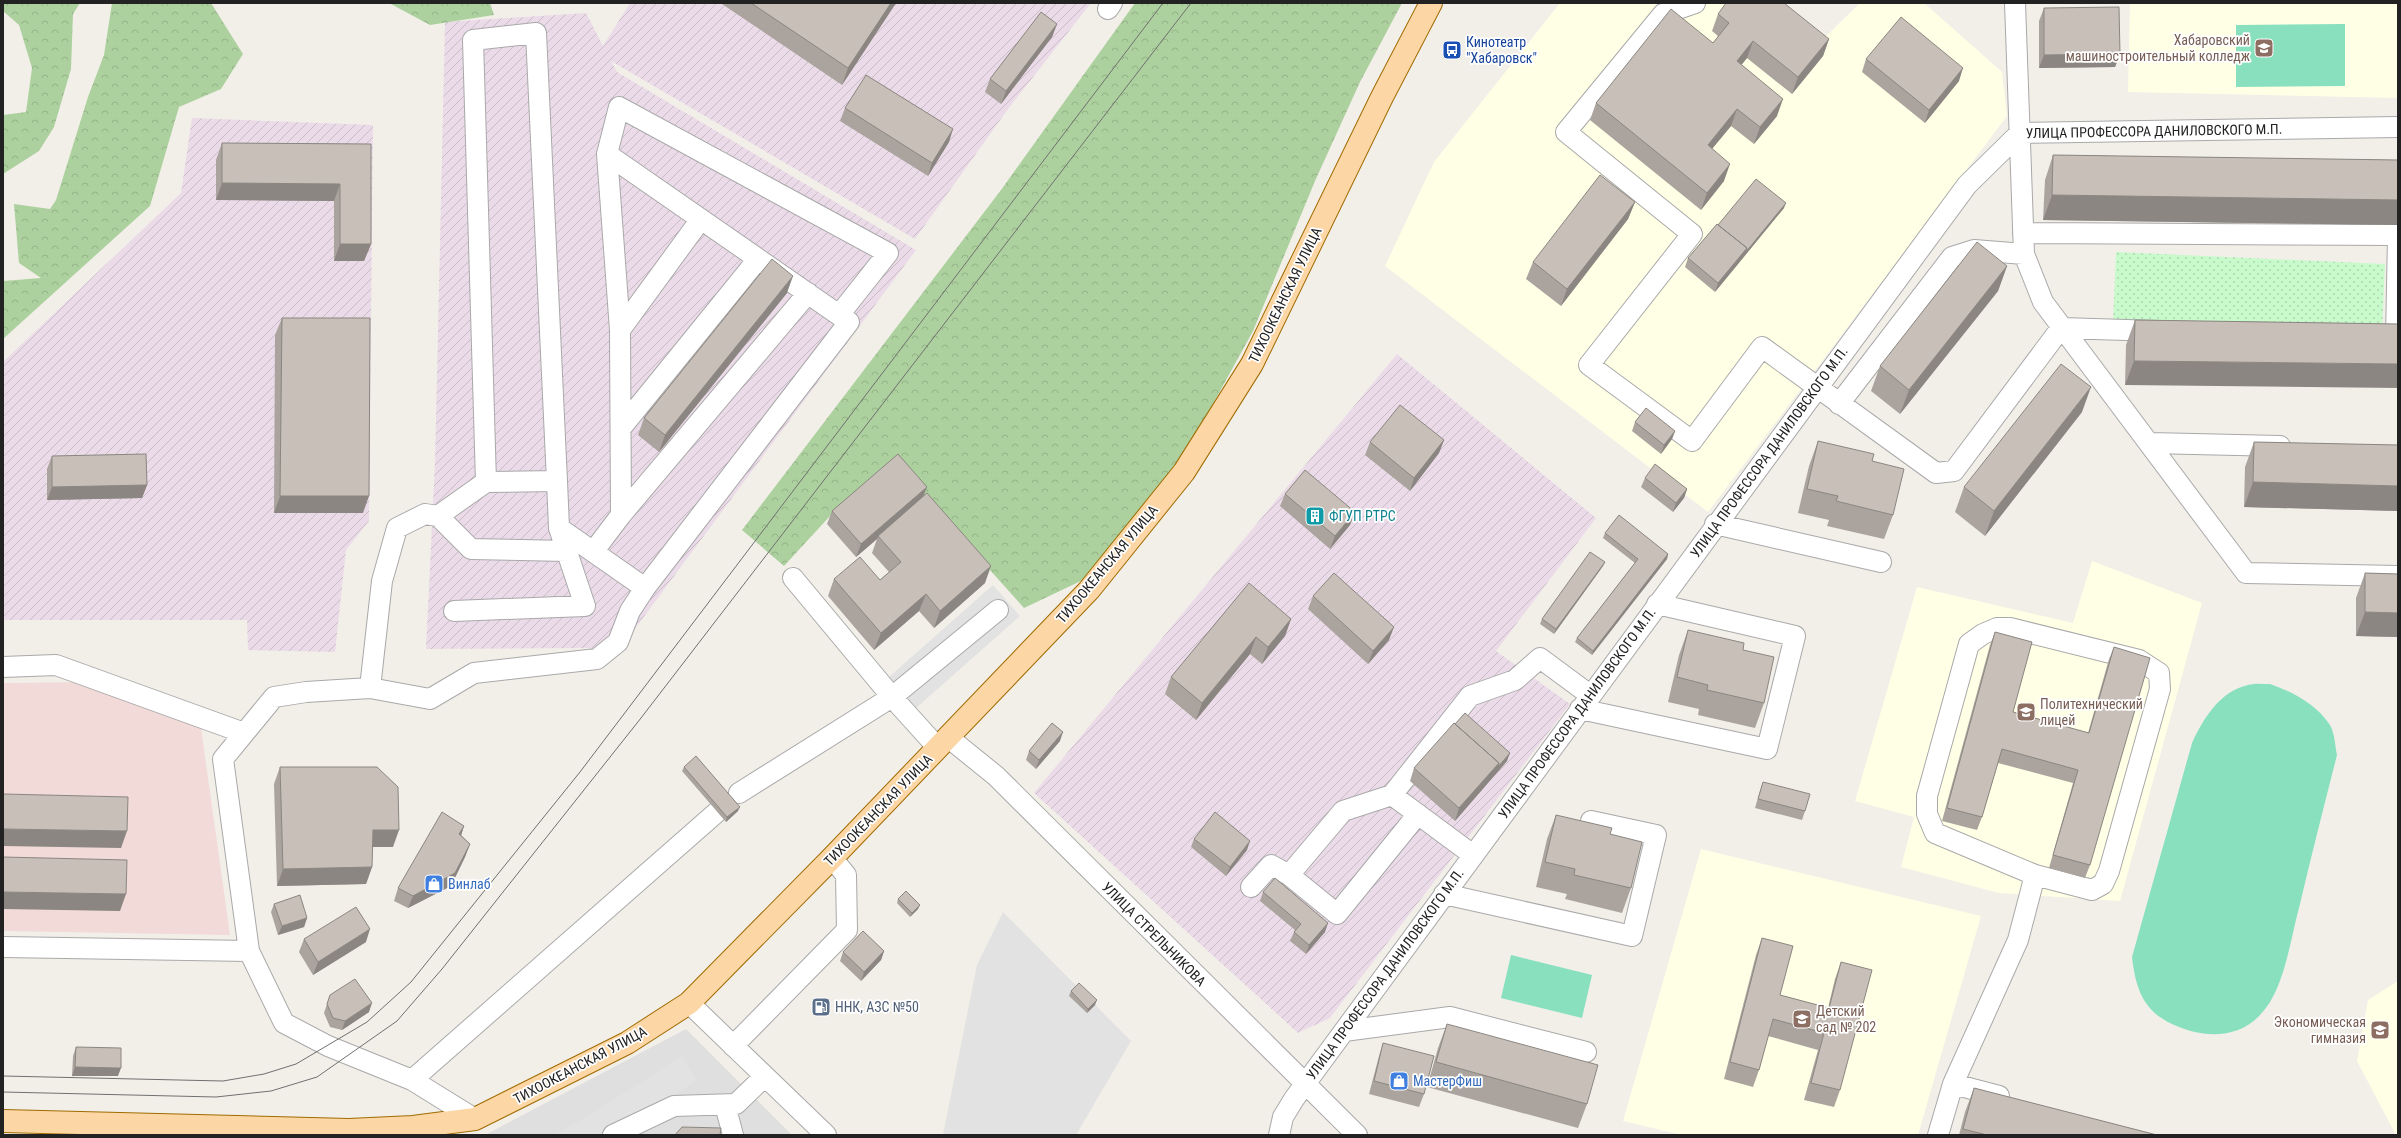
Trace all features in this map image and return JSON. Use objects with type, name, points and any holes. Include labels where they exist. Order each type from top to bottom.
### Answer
[{"type":"main road","name":"ТИХООКЕАНСКАЯ УЛИЦА","points":[[3,1121],[349,1130],[413,1127],[475,1119],[627,1043],[689,1002],[832,858],[1090,590],[1184,472],[1252,364],[1382,97],[1431,3]]},
{"type":"street","points":[[1696,3],[1663,14],[1566,132],[1692,234],[1589,365],[1692,441],[1762,347],[1816,388],[1936,473],[1954,471],[2061,328]]},
{"type":"street","points":[[2015,3],[2024,254],[2043,302],[2246,573],[2398,576]]},
{"type":"street","points":[[454,611],[585,606],[558,528],[536,33],[473,40],[486,482]]},
{"type":"street","points":[[621,515],[620,330],[607,154],[619,107],[888,253],[839,315]]},
{"type":"street","name":"УЛИЦА ПРОФЕССОРА ДАНИЛОВСКОГО М.П.","points":[[1279,1135],[1280,1125],[1286,1109],[1715,524],[1967,185],[2020,133],[2398,127]]},
{"type":"street","points":[[475,1119],[412,1080],[328,1046],[284,1024],[249,951],[223,759],[274,696],[306,692],[370,688],[430,699],[474,673],[596,659],[618,642],[630,612],[645,588],[849,322],[607,154]]},
{"type":"street","points":[[620,330],[701,219]]},
{"type":"street","points":[[2023,233],[2398,235],[2396,339],[2364,338]]},
{"type":"street","points":[[1839,404],[1952,257],[1974,250],[2024,254]]},
{"type":"street","points":[[621,428],[758,259]]},
{"type":"street","points":[[593,552],[621,515],[808,293]]},
{"type":"street","points":[[2061,328],[2181,332]]},
{"type":"street","points":[[2150,443],[2297,447]]},
{"type":"street","points":[[438,516],[486,482],[556,481]]},
{"type":"street","points":[[370,688],[382,581],[397,528],[425,514],[438,516],[471,548],[566,551]]},
{"type":"street","points":[[1715,524],[1881,562]]},
{"type":"street","points":[[558,528],[645,588]]},
{"type":"street","name":"УЛИЦА СТРЕЛЬНИКОВА","points":[[793,578],[892,696],[943,743],[996,776],[1357,1135]]},
{"type":"street","points":[[1288,875],[1343,811],[1392,795],[1470,696],[1515,680],[1540,658],[1585,702],[1768,749],[1795,636],[1657,604]]},
{"type":"street","points":[[738,793],[892,696],[998,610]]},
{"type":"street","points":[[1997,628],[2010,628],[2139,660],[2159,673],[2160,689],[2109,871],[2104,884],[2092,890],[2035,875],[1935,833],[1927,814],[1927,796],[1969,644],[1984,634],[1997,628]]},
{"type":"street","points":[[3,667],[56,664],[244,733]]},
{"type":"street","points":[[1392,795],[1473,855]]},
{"type":"street","points":[[412,1080],[717,812]]},
{"type":"street","points":[[1251,887],[1271,865],[1288,875],[1337,914],[1418,814]]},
{"type":"street","points":[[1444,894],[1632,936],[1656,835],[1591,821]]},
{"type":"street","points":[[734,1046],[847,930],[846,875],[832,858]]},
{"type":"street","points":[[1938,1135],[1953,1084],[2018,940],[2035,875]]},
{"type":"street","points":[[3,947],[249,951]]},
{"type":"street","points":[[689,1002],[764,1077],[826,1135]]},
{"type":"street","points":[[1344,1031],[1450,1017],[1586,1052]]},
{"type":"street","points":[[613,1135],[674,1106],[736,1104],[764,1077]]},
{"type":"street","points":[[1953,1084],[2014,1099]]},
{"type":"street","points":[[725,1105],[733,1135]]},
{"type":"street","points":[[61,1135],[85,1123]]},
{"type":"shaded area","points":[[630,3],[1091,3],[1008,109],[915,239],[611,61],[617,72],[916,250],[634,630],[594,648],[426,649],[435,463],[445,22],[586,13],[603,46]]},
{"type":"shaded area","points":[[1560,3],[1770,3],[1820,42],[1860,3],[1924,3],[2002,72],[2007,116],[1708,512],[1385,266],[1434,162]]},
{"type":"shaded area","name":"Хабаровский машиностроительный колледж","points":[[2130,3],[2398,3],[2398,98],[2128,92]]},
{"type":"shaded area","points":[[192,118],[373,125],[369,521],[346,550],[335,652],[248,650],[247,620],[3,620],[3,362],[181,193]]},
{"type":"shaded area","points":[[1397,354],[1596,518],[1496,651],[1570,704],[1330,1018],[1298,1033],[1034,793]]},
{"type":"shaded area","name":"Политехнический лицей","points":[[2092,561],[2202,603],[2120,901],[1999,893],[1901,867],[1914,817],[1855,801],[1917,587],[2073,623]]},
{"type":"shaded area","points":[[993,585],[1020,616],[916,708],[889,677]]},
{"type":"shaded area","points":[[102,682],[201,728],[230,935],[3,931],[3,683]]},
{"type":"shaded area","name":"Детский сад № 202","points":[[1701,849],[1981,916],[1918,1135],[1682,1135],[1623,1121]]},
{"type":"shaded area","points":[[1003,912],[1131,1041],[1076,1135],[943,1135],[977,965]]},
{"type":"shaded area","name":"Экономическая гимназия","points":[[2398,981],[2398,1135],[2396,1135],[2357,1061],[2368,1000]]},
{"type":"shaded area","points":[[686,1029],[792,1135],[485,1135]]},
{"type":"shaded area","points":[[682,1056],[696,1080],[618,1135],[554,1135],[596,1111]]},
{"type":"green space","points":[[3,3],[80,3],[73,14],[71,69],[54,127],[39,151],[3,174],[3,115],[26,112],[32,68],[19,25],[3,11]]},
{"type":"green space","points":[[112,3],[211,3],[243,54],[221,89],[179,107],[150,206],[3,339],[3,281],[41,278],[19,263],[14,204],[50,209],[56,200],[88,97],[104,55]]},
{"type":"green space","points":[[389,3],[490,3],[494,15],[430,25]]},
{"type":"green space","points":[[1135,3],[1402,3],[1360,82],[1315,181],[1253,331],[1197,433],[1137,519],[1083,580],[1024,608],[892,461],[830,516],[784,566],[742,530],[1001,190]]},
{"type":"green space","points":[[2345,24],[2345,86],[2236,87],[2236,25]]},
{"type":"green space","points":[[2116,252],[2385,264],[2382,334],[2113,322]]},
{"type":"green space","points":[[2251,684],[2270,684],[2295,695],[2318,711],[2330,725],[2335,740],[2337,755],[2289,950],[2281,979],[2275,993],[2260,1015],[2252,1023],[2242,1028],[2222,1034],[2189,1031],[2167,1022],[2150,1008],[2144,1000],[2136,981],[2132,957],[2192,743],[2196,734],[2214,707],[2229,693],[2238,688]]},
{"type":"green space","points":[[1511,955],[1592,975],[1582,1018],[1501,998]]},
{"type":"building","points":[[751,3],[891,3],[848,68]]},
{"type":"building","points":[[1726,3],[1784,3],[1829,39],[1798,77],[1753,41],[1737,61],[1783,99],[1760,127],[1737,109],[1708,145],[1730,164],[1707,193],[1596,103],[1671,9],[1713,43],[1729,23],[1718,14]]},
{"type":"building","points":[[2119,7],[2120,54],[2044,55],[2044,8]]},
{"type":"building","points":[[1041,12],[1057,24],[1006,91],[990,79]]},
{"type":"building","points":[[1901,17],[1963,68],[1929,110],[1866,59]]},
{"type":"building","points":[[866,75],[953,129],[932,163],[845,108]]},
{"type":"building","points":[[222,143],[371,144],[371,244],[340,244],[340,184],[222,183]]},
{"type":"building","points":[[2053,155],[2398,160],[2398,200],[2052,195]]},
{"type":"building","points":[[1600,175],[1635,202],[1567,289],[1533,262]]},
{"type":"building","points":[[1756,179],[1786,203],[1745,253],[1747,248],[1718,225]]},
{"type":"building","points":[[1717,224],[1747,248],[1718,283],[1688,258]]},
{"type":"building","points":[[1977,242],[2007,266],[1909,390],[1880,366]]},
{"type":"building","points":[[772,259],[793,276],[665,435],[644,418]]},
{"type":"building","points":[[282,318],[370,318],[369,496],[280,496]]},
{"type":"building","points":[[2135,320],[2398,324],[2398,364],[2134,361]]},
{"type":"building","points":[[2061,364],[2091,387],[1994,511],[1964,487]]},
{"type":"building","points":[[1400,405],[1444,440],[1414,478],[1370,442]]},
{"type":"building","points":[[1646,408],[1675,431],[1664,445],[1635,422]]},
{"type":"building","points":[[1818,441],[1874,454],[1872,461],[1904,469],[1893,515],[1836,501],[1838,496],[1807,489]]},
{"type":"building","points":[[2254,442],[2398,445],[2398,486],[2253,482]]},
{"type":"building","points":[[146,454],[147,485],[52,487],[52,456]]},
{"type":"building","points":[[898,454],[927,487],[861,544],[832,511]]},
{"type":"building","points":[[1655,464],[1687,489],[1676,503],[1645,478]]},
{"type":"building","points":[[1305,470],[1355,512],[1335,536],[1285,494]]},
{"type":"building","points":[[927,493],[991,566],[940,611],[926,594],[881,633],[834,579],[860,557],[880,580],[901,562],[878,536]]},
{"type":"building","points":[[1619,515],[1668,554],[1593,651],[1577,638],[1638,559],[1605,533]]},
{"type":"building","points":[[1590,552],[1605,562],[1556,629],[1542,619]]},
{"type":"building","points":[[1334,573],[1394,627],[1373,651],[1313,596]]},
{"type":"building","points":[[2365,573],[2398,574],[2398,613],[2365,612]]},
{"type":"building","points":[[1249,583],[1291,619],[1268,647],[1256,637],[1202,703],[1171,677]]},
{"type":"building","points":[[1688,630],[1744,643],[1743,650],[1774,657],[1764,703],[1707,690],[1708,685],[1677,677]]},
{"type":"building","name":"Политехнический лицей","points":[[1995,632],[2032,642],[2013,712],[2089,733],[2114,647],[2150,658],[2090,865],[2053,855],[2078,770],[2002,749],[1982,817],[1947,808]]},
{"type":"building","points":[[1465,713],[1510,753],[1498,767],[1499,763],[1455,724]]},
{"type":"building","points":[[1052,723],[1063,732],[1039,760],[1029,751]]},
{"type":"building","points":[[1454,723],[1499,763],[1459,808],[1414,768]]},
{"type":"building","points":[[696,756],[740,807],[727,817],[684,767]]},
{"type":"building","points":[[280,767],[377,767],[398,787],[399,830],[373,830],[372,867],[283,869]]},
{"type":"building","points":[[1763,782],[1810,794],[1805,811],[1758,799]]},
{"type":"building","points":[[3,794],[128,797],[127,831],[3,829]]},
{"type":"building","points":[[442,812],[464,826],[459,834],[470,844],[455,873],[413,896],[398,888]]},
{"type":"building","points":[[1215,812],[1250,841],[1230,867],[1194,839]]},
{"type":"building","points":[[1556,815],[1612,828],[1610,834],[1642,842],[1631,888],[1574,875],[1575,869],[1545,862]]},
{"type":"building","points":[[3,857],[127,860],[126,894],[3,892]]},
{"type":"building","points":[[1275,878],[1328,923],[1309,945],[1294,932],[1301,924],[1263,892]]},
{"type":"building","points":[[906,891],[920,905],[912,913],[898,899]]},
{"type":"building","points":[[300,895],[307,918],[282,926],[274,904]]},
{"type":"building","points":[[356,907],[370,929],[318,962],[304,939]]},
{"type":"building","points":[[863,931],[884,951],[864,972],[843,952]]},
{"type":"building","points":[[1762,938],[1793,946],[1780,995],[1829,1008],[1841,962],[1872,970],[1840,1090],[1811,1083],[1824,1033],[1773,1019],[1759,1070],[1730,1062]]},
{"type":"building","points":[[355,979],[372,1003],[345,1021],[333,1018],[327,1004],[330,995]]},
{"type":"building","points":[[1079,983],[1097,1000],[1088,1009],[1071,991]]},
{"type":"building","points":[[1447,1024],[1598,1065],[1587,1104],[1436,1062]]},
{"type":"building","name":"МастерФиш","points":[[1383,1043],[1434,1056],[1424,1094],[1374,1081]]},
{"type":"building","points":[[76,1047],[121,1048],[121,1068],[75,1067]]},
{"type":"building","points":[[1974,1088],[2157,1135],[1987,1135],[1963,1129]]},
{"type":"building","points":[[682,1127],[721,1128],[720,1135],[675,1135]]},
{"type":"tram line","points":[[3,1076],[223,1081],[264,1074],[296,1064],[367,1022],[411,982],[580,772],[1163,3]]},
{"type":"tram line","points":[[3,1092],[216,1097],[271,1091],[317,1077],[397,1021],[442,969],[641,718],[1191,3]]},
{"type":"place","name":"Хабаровский машиностроительный колледж","points":[[2264,48]]},
{"type":"place","name":"Кинотеатр \"Хабаровск\"","points":[[1452,50]]},
{"type":"place","name":"ФГУП РТРС","points":[[1315,516]]},
{"type":"place","name":"Политехнический лицей","points":[[2026,712]]},
{"type":"place","name":"Винлаб","points":[[434,884]]},
{"type":"place","name":"ННК, АЗС №50","points":[[821,1007]]},
{"type":"place","name":"Детский сад № 202","points":[[1802,1019]]},
{"type":"place","name":"Экономическая гимназия","points":[[2380,1030]]},
{"type":"place","name":"МастерФиш","points":[[1399,1081]]}]
